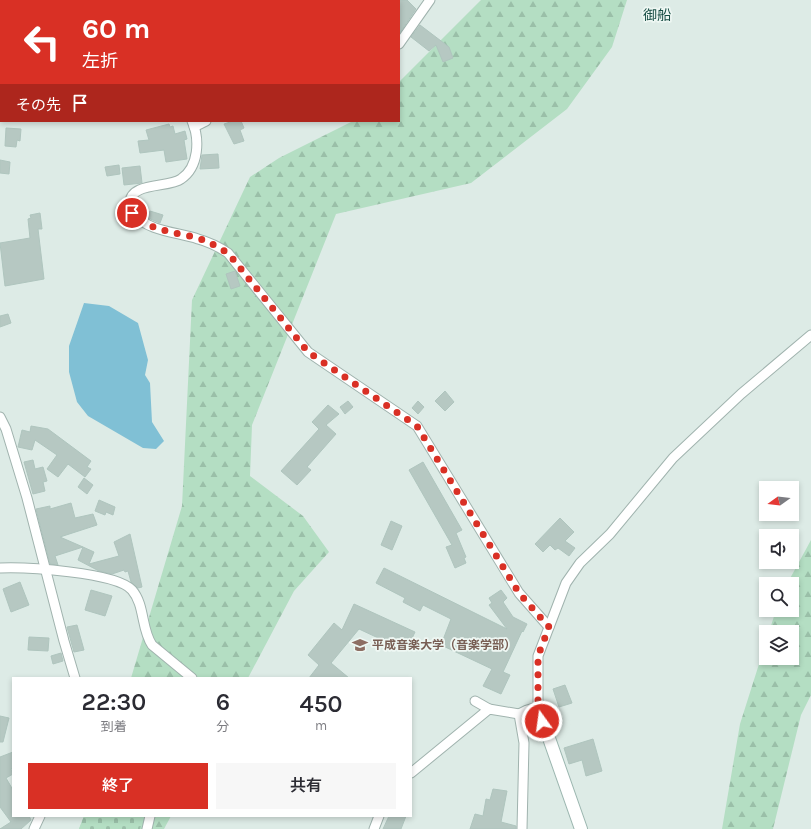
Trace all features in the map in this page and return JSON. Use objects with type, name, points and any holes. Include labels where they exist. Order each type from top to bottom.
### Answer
[{"type":"street","points":[[400,43],[430,0]]},
{"type":"street","points":[[193,124],[198,142],[191,168],[181,180],[141,189],[132,195],[130,202],[132,213],[143,222],[208,242],[228,253],[308,352],[417,426],[519,593],[549,627]]},
{"type":"street","points":[[581,829],[538,707],[538,656],[566,583],[580,563],[610,534],[673,458],[742,394],[811,335]]},
{"type":"street","points":[[0,417],[6,429],[27,498],[44,569],[75,677]]},
{"type":"street","points":[[0,568],[44,569],[102,578],[124,584],[132,590],[138,601],[150,641],[163,655],[178,665],[191,677]]},
{"type":"street","points":[[475,701],[489,709],[519,714],[538,707]]},
{"type":"street","points":[[412,772],[489,709]]},
{"type":"street","points":[[519,714],[524,743],[522,829]]},
{"type":"street","points":[[34,829],[40,817]]},
{"type":"street","points":[[148,829],[150,817]]},
{"type":"street","points":[[374,829],[379,817]]},
{"type":"green space","points":[[481,0],[627,0],[612,47],[567,109],[471,183],[336,214],[252,425],[250,476],[303,516],[329,552],[294,591],[249,677],[131,677],[182,506],[192,300],[250,177],[279,158],[351,122],[400,122],[400,81]]},
{"type":"green space","points":[[811,540],[811,695],[801,715],[773,829],[722,829],[740,724],[759,664],[799,665],[799,625],[771,625],[774,617],[799,617],[799,577],[791,577],[795,569],[799,569],[799,562]]},
{"type":"green space","points":[[84,817],[170,817],[164,829],[79,829]]},
{"type":"green space","points":[[84,817],[143,817],[140,829],[79,829]]},
{"type":"water","points":[[84,303],[109,306],[138,323],[148,360],[145,375],[150,383],[152,422],[164,441],[156,449],[143,448],[88,416],[77,402],[69,372],[69,346]]},
{"type":"building","points":[[400,0],[407,0],[416,9],[400,33]]},
{"type":"building","points":[[420,25],[449,47],[453,58],[443,62],[436,45],[429,51],[411,37]]},
{"type":"building","points":[[230,122],[241,122],[244,128],[240,130],[244,141],[234,144],[224,124]]},
{"type":"building","points":[[169,124],[170,127],[173,126],[175,134],[185,131],[187,139],[184,140],[187,159],[166,162],[164,150],[140,153],[138,141],[149,140],[146,130]]},
{"type":"building","points":[[6,128],[21,129],[20,141],[17,140],[16,147],[5,146]]},
{"type":"building","points":[[218,154],[219,168],[200,169],[202,155]]},
{"type":"building","points":[[0,160],[10,162],[9,174],[0,173]]},
{"type":"building","points":[[119,165],[120,174],[107,176],[105,167]]},
{"type":"building","points":[[140,166],[142,183],[124,185],[122,168]]},
{"type":"building","points":[[150,211],[163,215],[160,223],[148,218]]},
{"type":"building","points":[[40,213],[42,229],[38,229],[44,279],[5,286],[0,243],[30,238],[28,219],[31,218],[30,215]]},
{"type":"building","points":[[235,271],[240,286],[231,289],[226,274]]},
{"type":"building","points":[[8,314],[11,323],[0,327],[0,316]]},
{"type":"building","points":[[445,391],[454,402],[445,411],[435,401]]},
{"type":"building","points":[[348,401],[353,407],[345,414],[340,407]]},
{"type":"building","points":[[418,401],[424,407],[418,414],[412,408]]},
{"type":"building","points":[[328,405],[339,414],[326,425],[336,434],[307,467],[311,470],[297,485],[281,471],[319,429],[312,422]]},
{"type":"building","points":[[31,426],[48,429],[91,461],[87,467],[91,469],[85,477],[68,464],[58,477],[47,469],[57,455],[35,440],[32,450],[18,447],[22,430],[30,432]]},
{"type":"building","points":[[33,460],[35,469],[43,467],[47,481],[43,482],[45,491],[33,494],[24,462]]},
{"type":"building","points":[[423,462],[462,530],[456,533],[466,557],[464,558],[466,563],[455,568],[446,547],[452,545],[409,470]]},
{"type":"building","points":[[84,478],[93,485],[87,494],[78,487]]},
{"type":"building","points":[[99,500],[115,507],[113,515],[106,512],[105,515],[95,511]]},
{"type":"building","points":[[71,503],[75,518],[93,514],[97,525],[60,537],[83,547],[55,556],[58,565],[50,564],[36,509],[50,506],[50,509]]},
{"type":"building","points":[[560,518],[574,532],[565,541],[575,548],[569,556],[558,548],[555,550],[550,545],[543,552],[535,544]]},
{"type":"building","points":[[391,521],[402,526],[392,550],[381,545]]},
{"type":"building","points":[[130,534],[142,587],[138,588],[131,582],[128,571],[125,572],[124,570],[112,574],[99,571],[78,560],[83,547],[94,552],[89,564],[119,556],[114,542]]},
{"type":"building","points":[[384,568],[507,629],[489,605],[492,603],[489,598],[501,590],[507,598],[503,602],[513,617],[527,624],[523,632],[522,631],[503,672],[510,675],[501,694],[483,686],[492,669],[441,645],[451,619],[423,605],[420,611],[403,602],[405,598],[376,583]]},
{"type":"building","points":[[20,582],[29,605],[11,612],[3,589]]},
{"type":"building","points":[[91,590],[112,596],[105,616],[85,610]]},
{"type":"building","points":[[354,604],[415,632],[406,651],[359,629],[331,663],[348,677],[310,677],[319,665],[308,655],[334,623],[342,630]]},
{"type":"building","points":[[77,625],[84,650],[74,652],[67,627]]},
{"type":"building","points":[[29,637],[49,638],[48,651],[28,650]]},
{"type":"building","points":[[61,653],[63,661],[53,664],[51,656]]},
{"type":"building","points":[[565,685],[572,703],[559,707],[553,689]]},
{"type":"building","points":[[0,716],[9,718],[3,742],[0,742]]},
{"type":"building","points":[[593,739],[602,771],[586,776],[582,760],[569,764],[564,748]]},
{"type":"building","points":[[12,752],[12,775],[6,778],[12,788],[12,817],[30,817],[31,820],[21,829],[0,829],[11,822],[0,807],[0,757]]},
{"type":"building","points":[[493,789],[507,791],[501,822],[516,826],[516,829],[470,829],[475,814],[483,816],[486,799],[490,800]]},
{"type":"building","points":[[389,817],[406,817],[401,829],[383,829]]},
{"type":"place","name":"平成音楽大学（音楽学部）","points":[[360,645]]},
{"type":"district","name":"御船","points":[[657,15]]},
{"type":"route","points":[[132,213],[143,222],[214,244],[228,253],[308,352],[417,426],[519,593],[549,627],[538,656],[538,707],[542,721]]}]
